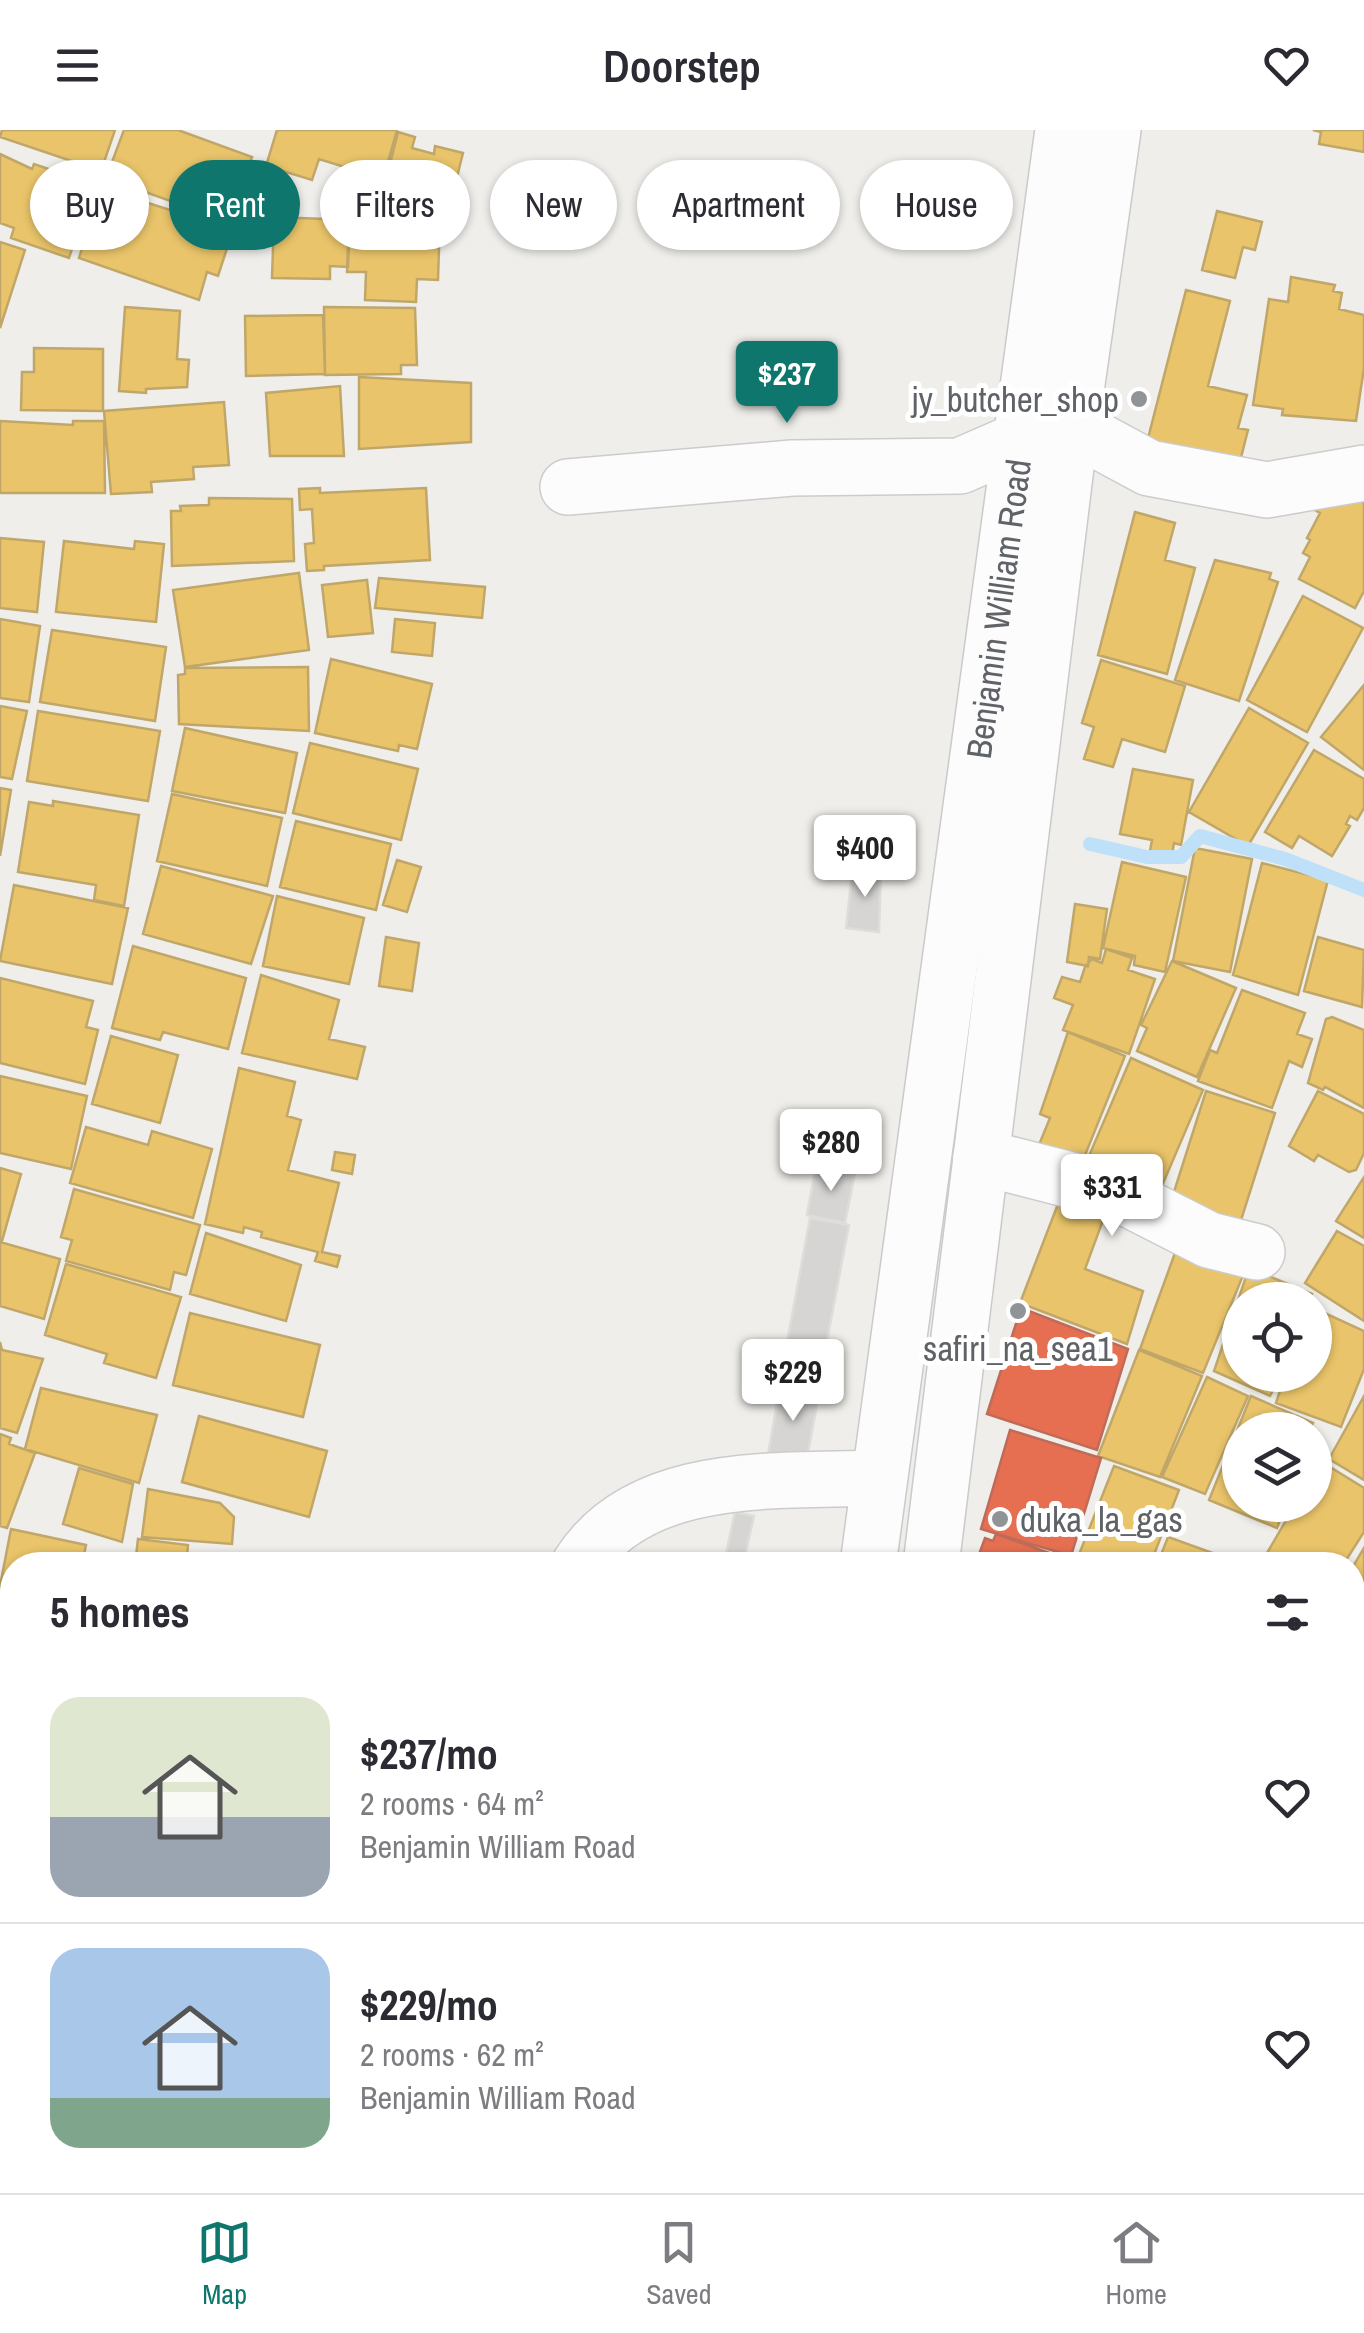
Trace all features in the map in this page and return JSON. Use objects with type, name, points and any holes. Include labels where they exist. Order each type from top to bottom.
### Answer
[{"type":"main road","name":"Benjamin William Road","points":[[934,1552],[981,1157],[1047,433],[1063,130]]},
{"type":"main road","name":"Benjamin William Road","points":[[869,1552],[878,1478],[1047,433],[1112,130]]},
{"type":"main road","points":[[568,488],[792,468],[960,466],[1047,433],[1149,468],[1267,490],[1332,475],[1364,473]]},
{"type":"main road","points":[[981,1157],[1113,1191],[1210,1240],[1258,1252]]},
{"type":"main road","points":[[592,1552],[632,1511],[722,1484],[878,1478]]},
{"type":"building: Homes","points":[[2,130],[115,130],[105,160],[68,160],[0,137]]},
{"type":"building: Homes","points":[[124,130],[178,130],[252,157],[169,160],[169,201],[149,193],[149,160],[113,160]]},
{"type":"building: Homes","points":[[277,130],[397,130],[388,160],[319,159],[312,180],[300,176],[300,160],[268,160]]},
{"type":"building: Homes","points":[[1313,130],[1364,130],[1364,152],[1319,144],[1321,132]]},
{"type":"building: Homes","points":[[398,132],[415,137],[412,148],[434,154],[435,146],[463,153],[461,160],[391,160]]},
{"type":"building: Homes","points":[[0,154],[30,168],[30,245],[11,238],[14,228],[0,223]]},
{"type":"building: Homes","points":[[149,203],[169,210],[169,250],[226,250],[218,276],[207,272],[199,300],[79,258],[82,250],[149,250]]},
{"type":"building: Homes","points":[[1217,211],[1262,222],[1255,250],[1243,247],[1235,278],[1202,270]]},
{"type":"building: Homes","points":[[300,218],[320,219],[320,250],[349,250],[348,267],[330,266],[330,279],[272,278],[273,250],[300,250]]},
{"type":"building: Homes","points":[[0,242],[25,250],[0,328]]},
{"type":"building: Homes","points":[[46,250],[72,250],[69,258]]},
{"type":"building: Homes","points":[[348,250],[439,250],[438,280],[417,279],[416,302],[365,300],[366,272],[347,272]]},
{"type":"building: Homes","points":[[1291,277],[1335,285],[1333,291],[1342,293],[1339,309],[1364,315],[1364,368],[1356,421],[1282,415],[1283,409],[1253,405],[1269,299],[1288,302]]},
{"type":"building: Homes","points":[[1186,290],[1230,301],[1208,386],[1247,395],[1238,428],[1248,430],[1236,477],[1144,454]]},
{"type":"building: Homes","points":[[125,307],[180,311],[177,359],[189,360],[187,387],[146,389],[146,393],[119,391]]},
{"type":"building: Homes","points":[[324,307],[415,308],[417,365],[401,365],[401,374],[325,375]]},
{"type":"building: Homes","points":[[323,315],[325,374],[246,376],[245,316]]},
{"type":"building: Homes","points":[[34,348],[103,349],[103,411],[21,410],[22,372],[34,372]]},
{"type":"building: Homes","points":[[359,377],[471,383],[471,442],[359,449]]},
{"type":"building: Homes","points":[[340,386],[344,456],[270,456],[266,393]]},
{"type":"building: Homes","points":[[224,402],[229,465],[193,467],[194,479],[151,482],[152,492],[111,494],[104,411]]},
{"type":"building: Homes","points":[[0,421],[73,425],[73,421],[104,421],[105,493],[0,493]]},
{"type":"building: Homes","points":[[320,488],[320,493],[426,488],[430,560],[324,566],[324,570],[307,571],[305,544],[314,543],[312,509],[300,510],[299,489]]},
{"type":"building: Homes","points":[[1341,491],[1364,503],[1364,591],[1355,608],[1299,579],[1310,557],[1303,553],[1310,540],[1307,538],[1320,513],[1306,505]]},
{"type":"building: Homes","points":[[209,498],[292,499],[294,561],[172,566],[171,511],[181,511],[180,506],[209,505]]},
{"type":"building: Homes","points":[[1135,512],[1175,523],[1165,560],[1195,568],[1167,674],[1098,655]]},
{"type":"building: Homes","points":[[0,538],[44,542],[37,612],[0,608]]},
{"type":"building: Homes","points":[[64,541],[134,549],[135,541],[164,544],[156,622],[56,612]]},
{"type":"building: Homes","points":[[1215,560],[1271,573],[1269,579],[1278,582],[1239,701],[1175,680]]},
{"type":"building: Homes","points":[[299,573],[309,650],[185,667],[173,590]]},
{"type":"building: Homes","points":[[379,578],[485,587],[482,618],[375,608]]},
{"type":"building: Homes","points":[[367,580],[373,633],[328,637],[322,585]]},
{"type":"building: Homes","points":[[1303,596],[1363,628],[1307,732],[1247,700]]},
{"type":"building: Homes","points":[[0,619],[40,626],[29,702],[0,698]]},
{"type":"building: Homes","points":[[395,619],[435,623],[432,656],[392,652]]},
{"type":"building: Homes","points":[[52,630],[166,647],[155,721],[40,702]]},
{"type":"building: Homes","points":[[331,659],[432,684],[417,749],[399,745],[398,751],[315,733]]},
{"type":"building: Homes","points":[[1101,660],[1185,686],[1165,752],[1122,739],[1113,767],[1084,759],[1094,727],[1082,723]]},
{"type":"building: Homes","points":[[308,667],[309,731],[179,724],[178,675],[185,674],[185,668]]},
{"type":"building: Homes","points":[[1364,685],[1364,770],[1321,737]]},
{"type":"building: Homes","points":[[0,706],[27,711],[12,779],[0,777]]},
{"type":"building: Homes","points":[[1249,708],[1308,743],[1248,846],[1189,812]]},
{"type":"building: Homes","points":[[38,711],[160,731],[148,801],[27,781]]},
{"type":"building: Homes","points":[[185,728],[297,753],[285,813],[172,791]]},
{"type":"building: Homes","points":[[310,743],[418,769],[401,840],[293,813]]},
{"type":"building: Homes","points":[[1314,750],[1364,779],[1364,808],[1357,820],[1350,816],[1346,824],[1350,826],[1332,856],[1299,836],[1292,848],[1265,832]]},
{"type":"building: Homes","points":[[1133,769],[1193,780],[1181,845],[1174,843],[1172,855],[1150,851],[1152,840],[1120,834]]},
{"type":"building: Homes","points":[[0,788],[11,790],[0,856]]},
{"type":"building: Homes","points":[[172,794],[282,818],[267,886],[157,861]]},
{"type":"building: Homes","points":[[53,801],[139,815],[124,906],[94,900],[96,885],[18,872],[29,802],[53,806]]},
{"type":"building: Homes","points":[[296,821],[391,844],[376,910],[280,887]]},
{"type":"building: Homes","points":[[1195,848],[1252,859],[1230,972],[1173,961]]},
{"type":"building: Homes","points":[[397,860],[421,867],[407,912],[383,905]]},
{"type":"building: Homes","points":[[1122,862],[1186,877],[1165,972],[1134,965],[1135,956],[1103,948]]},
{"type":"building: Homes","points":[[1262,863],[1328,880],[1298,995],[1233,975]]},
{"type":"building: Homes","points":[[161,866],[273,896],[251,964],[143,934]]},
{"type":"building: Homes","points":[[14,885],[128,908],[112,984],[0,961]]},
{"type":"building: Homes","points":[[277,896],[364,918],[349,984],[263,966]]},
{"type":"building: Homes","points":[[1075,904],[1107,909],[1100,959],[1089,957],[1088,966],[1067,962]]},
{"type":"building: Homes","points":[[386,937],[419,943],[412,991],[379,986]]},
{"type":"building: Homes","points":[[1318,937],[1364,950],[1362,1007],[1304,991]]},
{"type":"building: Homes","points":[[133,946],[246,978],[228,1049],[163,1032],[160,1040],[112,1028]]},
{"type":"building: Homes","points":[[1106,949],[1132,958],[1128,970],[1155,979],[1129,1054],[1063,1030],[1073,1005],[1054,998],[1062,977],[1080,982],[1092,959],[1102,963]]},
{"type":"building: Homes","points":[[1172,961],[1236,988],[1197,1077],[1137,1051],[1147,1028],[1141,1025]]},
{"type":"building: Homes","points":[[261,975],[339,1000],[329,1039],[365,1047],[357,1079],[242,1053]]},
{"type":"building: Homes","points":[[0,978],[93,1001],[86,1027],[98,1030],[85,1084],[0,1063]]},
{"type":"building: Homes","points":[[1242,990],[1305,1013],[1297,1034],[1312,1039],[1302,1067],[1289,1061],[1272,1108],[1198,1081],[1210,1050],[1217,1053]]},
{"type":"building: Homes","points":[[1332,1017],[1364,1030],[1364,1108],[1325,1087],[1323,1090],[1308,1083],[1326,1019]]},
{"type":"building: Homes","points":[[1068,1032],[1125,1056],[1079,1170],[1036,1152],[1050,1118],[1040,1114]]},
{"type":"building: Homes","points":[[111,1036],[178,1055],[160,1123],[92,1104]]},
{"type":"building: Homes","points":[[1131,1058],[1203,1090],[1155,1202],[1083,1170]]},
{"type":"building: Homes","points":[[239,1068],[295,1082],[287,1116],[301,1120],[288,1170],[339,1183],[322,1252],[340,1256],[337,1267],[315,1261],[318,1252],[261,1237],[262,1232],[244,1227],[243,1233],[205,1224]]},
{"type":"building: Homes","points":[[0,1076],[87,1096],[71,1169],[0,1153]]},
{"type":"building: Homes","points":[[1206,1091],[1275,1113],[1236,1236],[1167,1214]]},
{"type":"building: Homes","points":[[1318,1091],[1364,1114],[1364,1153],[1356,1170],[1349,1172],[1318,1155],[1314,1161],[1289,1146]]},
{"type":"building: Homes","points":[[86,1127],[148,1145],[152,1131],[212,1149],[193,1218],[70,1183]]},
{"type":"building: Homes","points":[[335,1152],[355,1155],[352,1174],[332,1170]]},
{"type":"building: Homes","points":[[0,1168],[21,1174],[2,1241],[0,1240]]},
{"type":"building: Homes","points":[[1364,1177],[1364,1238],[1336,1221]]},
{"type":"building: Homes","points":[[74,1189],[200,1225],[186,1275],[174,1272],[170,1290],[66,1261],[72,1240],[61,1237]]},
{"type":"building: Homes","points":[[1061,1196],[1106,1212],[1085,1269],[1143,1291],[1127,1344],[1020,1303]]},
{"type":"building: Homes","points":[[1337,1231],[1364,1246],[1364,1321],[1332,1300],[1332,1282],[1306,1282]]},
{"type":"building: Homes","points":[[206,1233],[301,1265],[286,1321],[190,1294]]},
{"type":"building: Homes","points":[[0,1242],[60,1259],[44,1319],[0,1306]]},
{"type":"building: Homes","points":[[1179,1242],[1246,1268],[1240,1282],[1222,1282],[1222,1327],[1203,1373],[1140,1349]]},
{"type":"building: Homes","points":[[66,1264],[181,1297],[156,1378],[104,1363],[107,1354],[45,1335]]},
{"type":"building: Homes","points":[[1249,1268],[1283,1282],[1244,1282]]},
{"type":"building: Homes","points":[[190,1313],[320,1345],[303,1417],[173,1385]]},
{"type":"building: Homes","points":[[1332,1316],[1364,1331],[1364,1369],[1341,1427],[1332,1424],[1332,1412],[1300,1412],[1276,1403],[1280,1392],[1332,1392]]},
{"type":"building: Homes","points":[[0,1342],[2,1350],[43,1359],[17,1433],[0,1428]]},
{"type":"building: Homes","points":[[1222,1347],[1222,1375],[1214,1371]]},
{"type":"building: Homes","points":[[1139,1350],[1202,1376],[1160,1477],[1098,1456]]},
{"type":"building: Homes","points":[[1207,1377],[1222,1384],[1222,1392],[1248,1396],[1241,1412],[1222,1412],[1222,1455],[1205,1494],[1162,1477]]},
{"type":"building: Homes","points":[[41,1388],[157,1415],[139,1483],[25,1449]]},
{"type":"building: Homes","points":[[1251,1396],[1288,1412],[1245,1412]]},
{"type":"building: Homes","points":[[1364,1396],[1364,1480],[1332,1461],[1332,1454]]},
{"type":"building: Homes","points":[[199,1416],[327,1451],[309,1517],[182,1482]]},
{"type":"building: Homes","points":[[0,1434],[11,1438],[9,1444],[35,1453],[7,1528],[0,1526]]},
{"type":"building: Homes","points":[[1114,1466],[1179,1490],[1155,1552],[1080,1552]]},
{"type":"building: Homes","points":[[79,1468],[133,1484],[122,1542],[63,1524]]},
{"type":"building: Homes","points":[[1222,1468],[1222,1505],[1209,1500]]},
{"type":"building: Homes","points":[[1332,1468],[1364,1488],[1364,1532],[1351,1552],[1268,1552],[1285,1522],[1332,1522]]},
{"type":"building: Homes","points":[[148,1489],[220,1503],[234,1517],[232,1544],[142,1537]]},
{"type":"building: Homes","points":[[11,1529],[86,1545],[85,1552],[7,1552]]},
{"type":"building: Homes","points":[[1168,1537],[1210,1552],[1162,1552]]},
{"type":"building: Homes","points":[[138,1539],[188,1545],[187,1552],[136,1552]]},
{"type":"building: Shops","points":[[1021,1308],[1128,1349],[1097,1450],[987,1414]]},
{"type":"building: Shops","points":[[1010,1430],[1101,1458],[1072,1552],[1058,1552],[981,1529]]},
{"type":"building: Shops","points":[[996,1534],[1047,1552],[980,1552],[985,1538],[993,1541]]},
{"type":"building: Other","points":[[853,866],[881,869],[879,932],[846,928]]},
{"type":"building: Other","points":[[823,1128],[855,1141],[843,1169],[811,1156]]},
{"type":"building: Other","points":[[816,1166],[855,1173],[845,1223],[807,1215]]},
{"type":"building: Other","points":[[810,1218],[849,1225],[817,1393],[779,1386]]},
{"type":"building: Other","points":[[780,1386],[819,1394],[806,1463],[768,1455]]},
{"type":"building: Other","points":[[735,1512],[754,1516],[746,1552],[726,1552]]},
{"type":"waterway","points":[[1090,844],[1147,857],[1181,857],[1200,836],[1285,859],[1364,890]]},
{"type":"place","name":"jy_butcher_shop","points":[[1139,399]]},
{"type":"place","name":"safiri_na_sea1","points":[[1018,1311]]},
{"type":"place","name":"duka_la_gas","points":[[1000,1519]]}]
